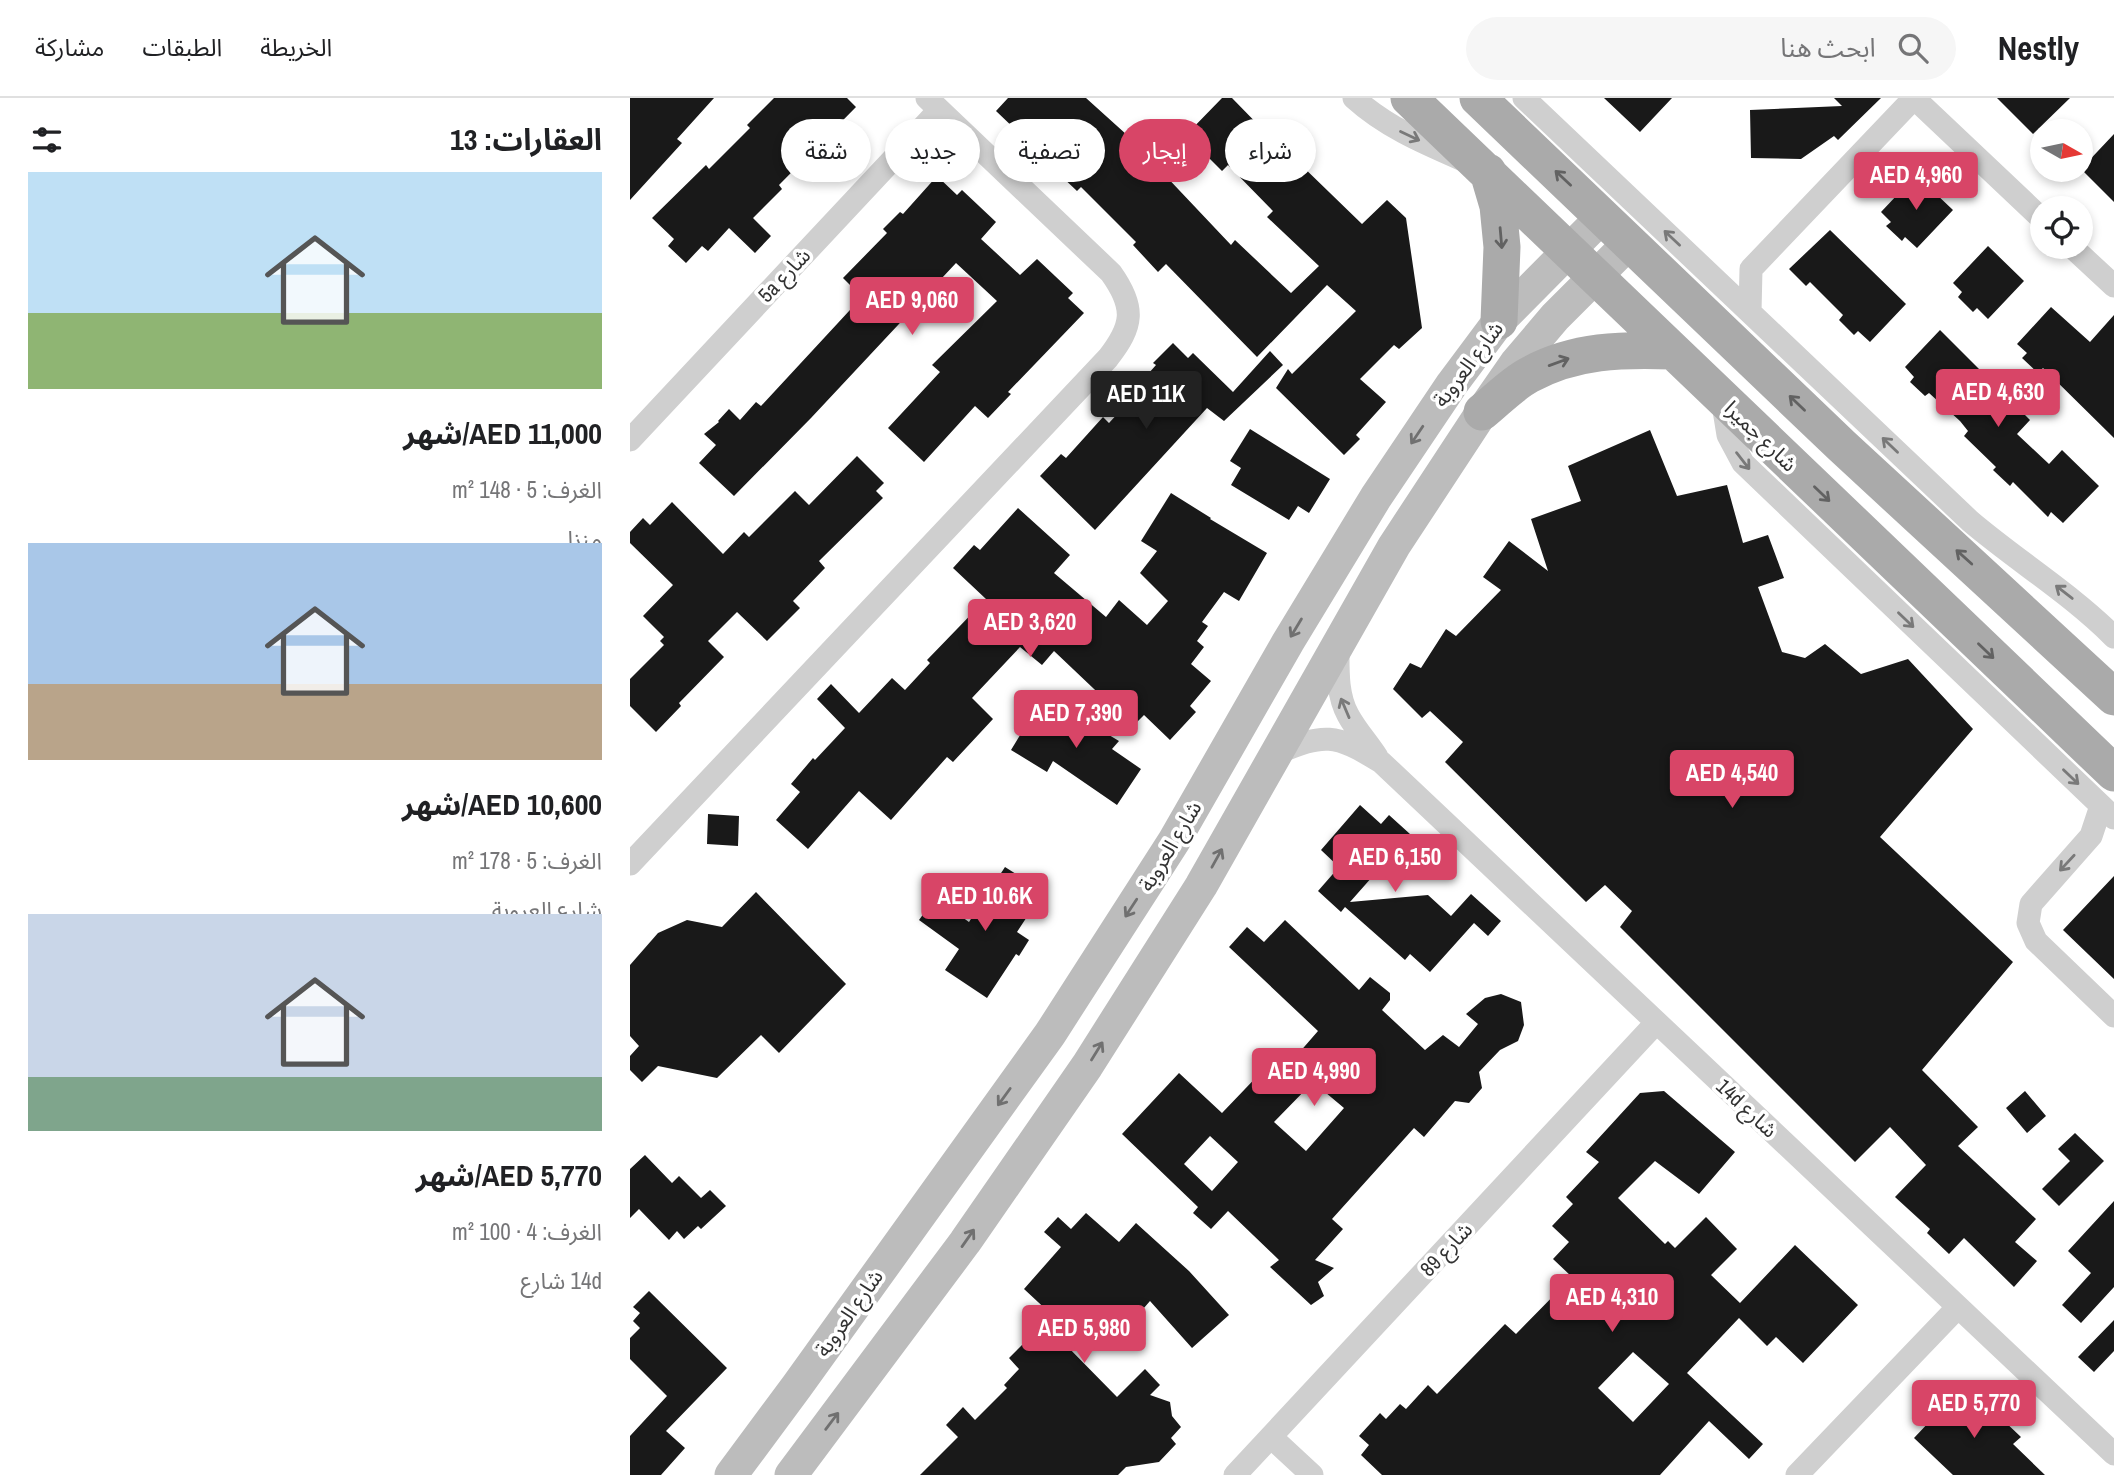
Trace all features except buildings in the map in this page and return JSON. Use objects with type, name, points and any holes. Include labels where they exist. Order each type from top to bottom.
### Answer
[{"type":"main road","name":"شارع جميرا","points":[[1409,98],[1722,398],[2110,799]]},
{"type":"main road","points":[[1478,98],[1842,446],[2114,696]]},
{"type":"main road","points":[[1487,171],[1498,206],[1502,247],[1499,321]]},
{"type":"main road","name":"شارع العروبة","points":[[731,1475],[1050,1034],[1174,841],[1288,642],[1376,497],[1452,384],[1499,321],[1603,216]]},
{"type":"main road","name":"شارع العروبة","points":[[791,1475],[965,1242],[1087,1066],[1201,886],[1394,546],[1482,412],[1516,363],[1555,317],[1629,243]]},
{"type":"main road","points":[[1482,412],[1528,376],[1562,360],[1601,351],[1672,351]]},
{"type":"street","points":[[1354,98],[1383,122],[1401,132],[1487,171]]},
{"type":"street","points":[[1524,98],[1970,521],[2062,590],[2114,638]]},
{"type":"street","points":[[1751,312],[1751,269],[1914,98],[2030,208]]},
{"type":"street","points":[[630,864],[1108,358],[1123,338],[1129,314],[1124,292],[1111,273],[933,104]]},
{"type":"street","name":"5a شارع","points":[[630,440],[933,104]]},
{"type":"street","points":[[2085,259],[2114,286]]},
{"type":"street","points":[[1704,268],[1751,269]]},
{"type":"street","name":"14d شارع","points":[[1338,643],[1339,682],[1343,704],[1381,762],[2114,1454]]},
{"type":"street","name":"14d شارع","points":[[1275,754],[1308,740],[1329,738],[1350,744],[1381,762]]},
{"type":"street","points":[[2110,799],[2091,836],[2031,904],[2028,923],[2036,941],[2114,1016]]},
{"type":"street","name":"شارع 89","points":[[1235,1475],[1656,1023]]},
{"type":"street","points":[[1797,1475],[1958,1307]]},
{"type":"street","points":[[1271,1437],[1312,1475]]}]
